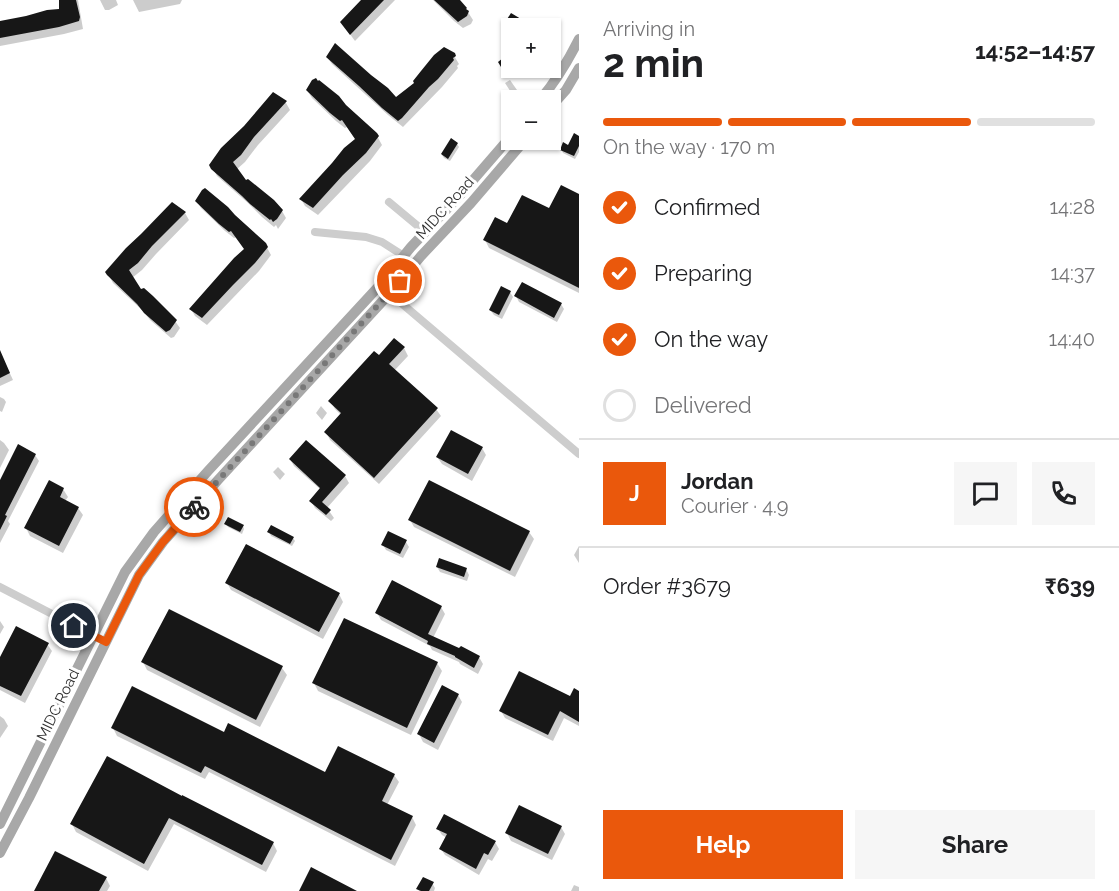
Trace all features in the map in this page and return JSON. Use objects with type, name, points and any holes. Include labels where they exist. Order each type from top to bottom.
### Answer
[{"type":"main road","points":[[548,90],[579,39]]},
{"type":"main road","points":[[561,96],[579,68]]},
{"type":"main road","name":"MIDC Road","points":[[0,824],[125,572],[154,532],[380,285],[501,148]]},
{"type":"main road","name":"MIDC Road","points":[[0,853],[139,575],[163,542],[390,294],[516,150]]},
{"type":"street","points":[[389,202],[426,232]]},
{"type":"street","points":[[315,232],[366,237],[382,242],[404,256]]},
{"type":"street","points":[[380,285],[579,454]]},
{"type":"street","points":[[0,587],[106,642]]},
{"type":"building","points":[[59,0],[76,0],[79,21],[0,38],[0,21],[59,9]]},
{"type":"building","points":[[361,0],[384,0],[350,35],[340,22]]},
{"type":"building","points":[[434,0],[460,0],[469,11],[467,16],[458,22]]},
{"type":"building","points":[[511,13],[519,18],[508,18]]},
{"type":"building","points":[[335,43],[396,97],[414,83],[413,81],[434,55],[444,47],[456,56],[438,79],[398,121],[326,57]]},
{"type":"building","points":[[316,78],[339,96],[379,136],[366,153],[313,208],[299,199],[344,148],[355,139],[342,120],[340,121],[330,113],[306,90]]},
{"type":"building","points":[[273,92],[287,101],[233,162],[246,180],[248,179],[274,200],[283,210],[273,222],[250,204],[209,165],[221,148],[244,126]]},
{"type":"building","points":[[574,133],[579,136],[579,146],[574,156],[560,150],[563,142],[568,145]]},
{"type":"building","points":[[451,138],[458,143],[448,159],[441,154]]},
{"type":"building","points":[[561,185],[579,194],[579,288],[483,240],[495,217],[507,223],[522,195],[549,208]]},
{"type":"building","points":[[205,188],[228,207],[268,247],[202,318],[189,309],[244,249],[231,231],[229,232],[219,224],[195,201]]},
{"type":"building","points":[[172,202],[186,212],[129,270],[141,289],[144,288],[177,320],[166,332],[144,313],[105,272]]},
{"type":"building","points":[[522,282],[562,303],[554,318],[514,296]]},
{"type":"building","points":[[501,286],[511,291],[499,315],[489,310]]},
{"type":"building","points":[[394,338],[405,347],[389,364],[438,408],[374,478],[324,432],[341,413],[328,401],[374,351],[379,355]]},
{"type":"building","points":[[0,350],[10,373],[0,378]]},
{"type":"building","points":[[451,430],[483,447],[468,474],[436,457]]},
{"type":"building","points":[[306,440],[346,475],[322,502],[331,510],[326,515],[309,501],[320,488],[289,459]]},
{"type":"building","points":[[18,444],[36,454],[5,515],[7,516],[0,530],[0,480]]},
{"type":"building","points":[[49,480],[64,488],[60,497],[79,507],[59,546],[24,528]]},
{"type":"building","points":[[429,480],[530,531],[510,571],[408,520]]},
{"type":"building","points":[[228,517],[244,525],[240,532],[224,524]]},
{"type":"building","points":[[271,525],[294,537],[290,544],[267,532]]},
{"type":"building","points":[[388,531],[407,540],[400,554],[381,545]]},
{"type":"building","points":[[246,544],[340,593],[319,632],[225,583]]},
{"type":"building","points":[[439,558],[467,568],[464,577],[436,567]]},
{"type":"building","points":[[392,580],[442,606],[428,634],[459,648],[461,646],[480,656],[474,668],[455,656],[427,644],[428,641],[375,613]]},
{"type":"building","points":[[169,609],[283,666],[256,720],[141,662]]},
{"type":"building","points":[[344,618],[438,662],[407,728],[312,683]]},
{"type":"building","points":[[16,626],[49,643],[21,696],[0,686],[0,657]]},
{"type":"building","points":[[519,671],[570,696],[574,688],[579,691],[579,722],[560,711],[548,735],[499,711]]},
{"type":"building","points":[[442,685],[459,694],[434,743],[417,734]]},
{"type":"building","points":[[132,686],[224,732],[228,723],[325,772],[338,746],[395,774],[382,801],[413,816],[391,860],[205,766],[201,773],[111,728]]},
{"type":"building","points":[[107,756],[274,842],[262,865],[169,818],[144,864],[70,824]]},
{"type":"building","points":[[519,805],[562,826],[548,854],[505,833]]},
{"type":"building","points":[[444,814],[496,841],[488,855],[484,853],[476,869],[439,849],[447,834],[436,829]]},
{"type":"building","points":[[55,851],[107,877],[99,891],[34,891]]},
{"type":"building","points":[[311,867],[357,891],[299,891]]},
{"type":"building","points":[[423,877],[434,882],[429,891],[416,889]]},
{"type":"way so far","points":[[194,507],[400,281]]},
{"type":"route","points":[[74,626],[106,642],[139,575],[163,542],[194,507]]}]
